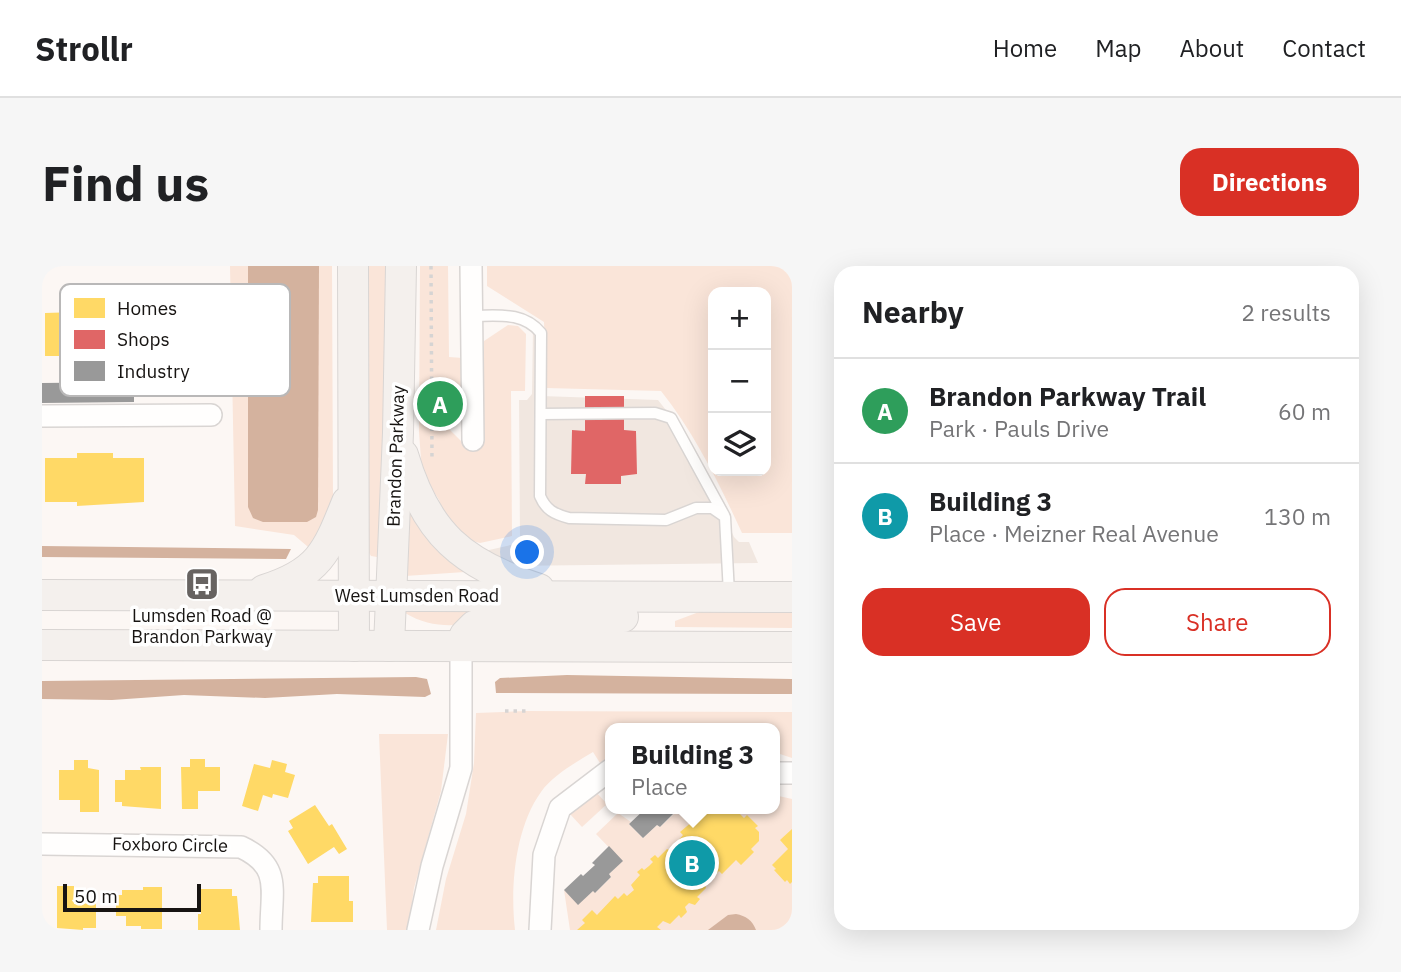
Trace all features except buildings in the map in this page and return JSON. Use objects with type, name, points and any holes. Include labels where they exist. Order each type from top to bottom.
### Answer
[{"type":"main road","points":[[353,266],[354,646]]},
{"type":"main road","name":"Brandon Parkway","points":[[388,646],[398,433],[401,266]]},
{"type":"main road","points":[[398,433],[419,499],[437,529],[470,559],[494,573],[563,597]]},
{"type":"main road","points":[[245,595],[281,585],[302,575],[319,561],[329,546],[352,488]]},
{"type":"main road","name":"West Lumsden Road","points":[[42,595],[792,597]]},
{"type":"main road","points":[[461,646],[468,631],[474,626],[501,618],[664,616],[716,597]]},
{"type":"main road","points":[[42,645],[792,647]]},
{"type":"street","points":[[471,266],[473,440]]},
{"type":"street","points":[[42,416],[211,415]]},
{"type":"street","points":[[418,930],[432,866],[461,768],[461,646]]},
{"type":"street","points":[[540,930],[544,855],[560,808],[605,774]]},
{"type":"street","name":"Foxboro Circle","points":[[42,844],[241,847],[258,855],[270,871],[271,930]]},
{"type":"lane","points":[[471,316],[517,316],[533,323],[541,333],[540,496],[545,507],[555,514],[569,518],[666,520],[696,508],[712,508],[725,517]]},
{"type":"lane","points":[[541,414],[655,413],[671,418],[725,517],[716,597]]},
{"type":"path","points":[[419,499],[432,473],[431,266]]},
{"type":"path","points":[[505,711],[526,711]]},
{"type":"shaded area","points":[[230,266],[332,266],[333,498],[314,552],[294,535],[235,526],[232,396],[290,396],[290,284],[230,284]]},
{"type":"shaded area","points":[[248,266],[319,266],[318,510],[316,517],[307,522],[263,522],[253,518],[248,507],[248,396],[290,396],[290,284],[248,284]]},
{"type":"shaded area","points":[[364,266],[388,266],[382,555],[377,557],[371,556],[368,551]]},
{"type":"shaded area","points":[[420,266],[448,266],[449,357],[463,358],[463,398],[457,410],[447,413],[448,428],[465,445],[483,444],[484,341],[508,325],[518,326],[526,334],[525,391],[511,391],[512,536],[480,543],[465,539],[442,510],[439,500],[422,473],[419,432]]},
{"type":"shaded area","points":[[487,266],[792,266],[792,533],[742,533],[714,476],[771,476],[771,287],[708,287],[708,463],[661,391],[546,388],[544,322],[487,286]]},
{"type":"shaded area","points":[[536,327],[541,396],[658,400],[673,419],[708,481],[734,537],[739,542],[749,542],[758,563],[506,566],[489,557],[489,550],[515,544],[520,538],[519,400],[527,400],[532,394],[533,329]]},
{"type":"shaded area","points":[[405,502],[465,571],[465,572],[405,576]]},
{"type":"shaded area","points":[[42,546],[291,549],[286,559],[42,557]]},
{"type":"shaded area","points":[[525,609],[480,621],[450,625],[420,620],[405,613],[407,610]]},
{"type":"shaded area","points":[[707,609],[792,610],[792,628],[675,627],[675,621]]},
{"type":"shaded area","points":[[567,675],[792,679],[792,694],[496,693],[495,682],[500,678]]},
{"type":"shaded area","points":[[427,679],[431,694],[425,697],[337,694],[265,698],[184,695],[112,700],[42,699],[42,681]]},
{"type":"shaded area","points":[[792,712],[792,758],[780,754],[780,723],[605,723],[605,762],[600,763],[593,752],[565,770],[541,792],[525,823],[514,877],[515,930],[436,930],[446,879],[466,814],[474,763],[476,713]]},
{"type":"shaded area","points":[[379,734],[448,734],[441,791],[414,888],[408,930],[387,930]]},
{"type":"shaded area","points":[[595,791],[605,802],[605,806],[582,827],[570,814]]},
{"type":"shaded area","points":[[780,796],[792,799],[792,930],[570,930],[564,890],[578,904],[593,891],[596,892],[622,861],[596,834],[617,814],[631,822],[629,824],[643,838],[657,825],[660,827],[674,814],[780,814]]},
{"type":"shaded area","points":[[736,914],[748,919],[756,930],[708,930],[728,915]]},
{"type":"place","name":"Brandon Parkway Trail","points":[[440,404]]},
{"type":"place","name":"Lumsden Road @ Brandon Parkway","points":[[202,584]]},
{"type":"place","name":"Building 3","points":[[692,863]]}]
